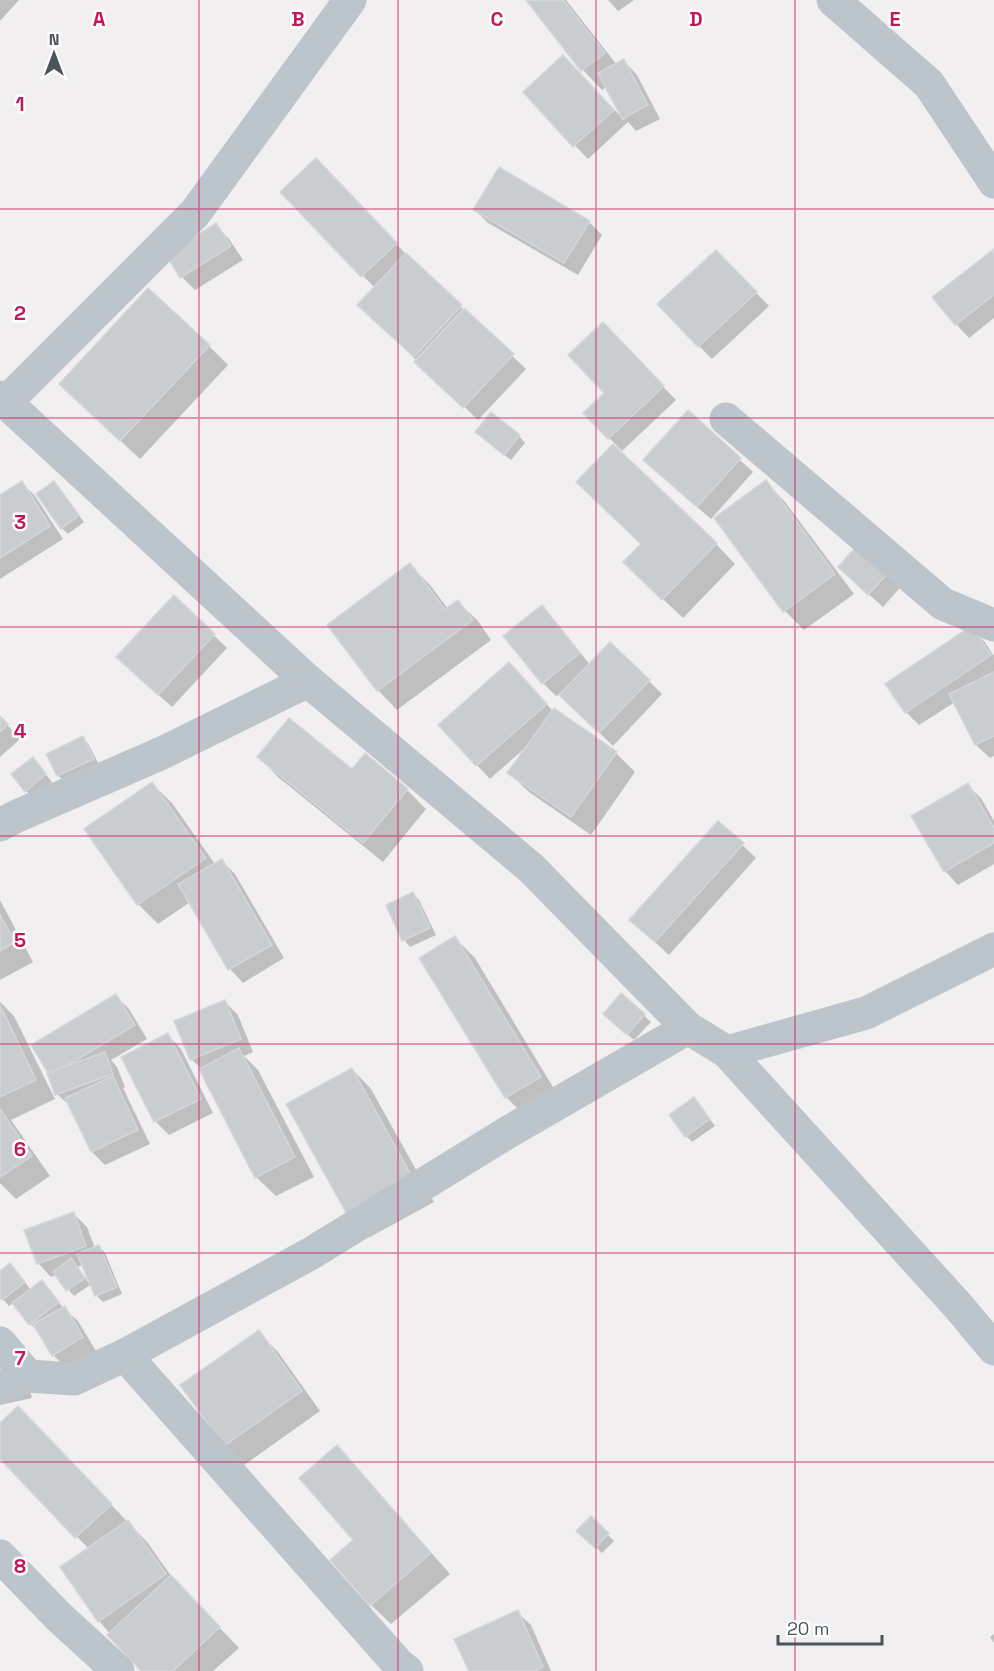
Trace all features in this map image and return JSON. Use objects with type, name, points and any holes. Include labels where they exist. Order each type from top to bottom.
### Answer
[{"type":"street","points":[[350,0],[195,213],[3,399],[308,681],[531,868],[688,1028],[727,1052],[943,1289],[994,1349]]},
{"type":"street","points":[[833,0],[930,84],[994,182]]},
{"type":"street","points":[[726,419],[943,604],[994,625]]},
{"type":"street","points":[[0,825],[162,753],[308,681]]},
{"type":"street","points":[[727,1052],[866,1013],[994,949]]},
{"type":"street","points":[[0,1343],[14,1382],[74,1379],[310,1254],[510,1131],[688,1028]]},
{"type":"street","points":[[124,1354],[399,1665],[407,1671]]},
{"type":"street","points":[[0,1556],[59,1617],[118,1671]]},
{"type":"building","points":[[526,0],[563,0],[605,53],[581,71]]},
{"type":"building","points":[[563,55],[614,110],[573,147],[523,92]]},
{"type":"building","points":[[624,59],[648,105],[622,119],[598,73]]},
{"type":"building","points":[[316,158],[397,243],[361,277],[280,192]]},
{"type":"building","points":[[499,167],[590,221],[564,263],[473,210]]},
{"type":"building","points":[[216,223],[231,246],[180,278],[166,255]]},
{"type":"building","points":[[994,249],[994,295],[955,325],[932,297]]},
{"type":"building","points":[[716,250],[757,292],[698,347],[657,304]]},
{"type":"building","points":[[406,253],[462,305],[414,357],[357,305]]},
{"type":"building","points":[[148,288],[210,345],[120,441],[59,384]]},
{"type":"building","points":[[464,308],[514,354],[463,408],[414,362]]},
{"type":"building","points":[[603,322],[664,386],[608,439],[583,413],[604,393],[568,355]]},
{"type":"building","points":[[688,410],[741,458],[697,507],[643,460]]},
{"type":"building","points":[[491,412],[520,435],[504,455],[475,432]]},
{"type":"building","points":[[613,444],[717,543],[662,600],[623,562],[641,544],[576,482]]},
{"type":"building","points":[[766,480],[835,574],[783,612],[714,518]]},
{"type":"building","points":[[22,481],[50,526],[0,558],[0,495]]},
{"type":"building","points":[[54,481],[79,515],[61,529],[36,494]]},
{"type":"building","points":[[861,541],[892,569],[868,595],[838,567]]},
{"type":"building","points":[[410,563],[445,609],[458,600],[473,620],[377,691],[327,625]]},
{"type":"building","points":[[174,595],[215,634],[158,695],[116,657]]},
{"type":"building","points":[[542,605],[580,653],[542,684],[503,636]]},
{"type":"building","points":[[971,626],[991,655],[905,713],[885,684]]},
{"type":"building","points":[[610,642],[650,680],[599,733],[559,695]]},
{"type":"building","points":[[509,662],[547,704],[476,766],[438,725]]},
{"type":"building","points":[[994,672],[994,736],[975,745],[949,694]]},
{"type":"building","points":[[554,708],[617,752],[571,817],[507,773]]},
{"type":"building","points":[[0,716],[8,724],[0,732]]},
{"type":"building","points":[[289,718],[352,769],[365,753],[408,789],[363,843],[257,757]]},
{"type":"building","points":[[83,736],[94,759],[57,776],[46,754]]},
{"type":"building","points":[[33,757],[46,774],[25,792],[11,774]]},
{"type":"building","points":[[152,782],[206,858],[137,905],[84,829]]},
{"type":"building","points":[[968,783],[994,828],[994,843],[944,872],[911,816]]},
{"type":"building","points":[[718,821],[744,843],[655,942],[629,920]]},
{"type":"building","points":[[222,859],[272,945],[228,970],[178,884]]},
{"type":"building","points":[[413,892],[430,928],[402,941],[386,905]]},
{"type":"building","points":[[0,915],[15,942],[0,951]]},
{"type":"building","points":[[455,936],[541,1077],[505,1098],[419,958]]},
{"type":"building","points":[[621,993],[645,1014],[627,1035],[603,1014]]},
{"type":"building","points":[[116,994],[135,1025],[50,1076],[31,1045]]},
{"type":"building","points":[[225,1000],[241,1039],[190,1060],[174,1021]]},
{"type":"building","points":[[0,1005],[36,1080],[0,1097]]},
{"type":"building","points":[[168,1033],[201,1099],[154,1122],[121,1057]]},
{"type":"building","points":[[239,1048],[295,1157],[255,1178],[199,1069]]},
{"type":"building","points":[[105,1052],[113,1074],[55,1095],[47,1073]]},
{"type":"building","points":[[352,1068],[415,1182],[349,1218],[286,1104]]},
{"type":"building","points":[[113,1076],[138,1130],[91,1152],[65,1098]]},
{"type":"building","points":[[694,1097],[710,1119],[685,1137],[669,1115]]},
{"type":"building","points":[[0,1109],[32,1156],[0,1177]]},
{"type":"building","points":[[74,1212],[86,1246],[37,1264],[24,1230]]},
{"type":"building","points":[[99,1245],[117,1287],[95,1296],[77,1254]]},
{"type":"building","points":[[71,1258],[85,1278],[66,1291],[53,1272]]},
{"type":"building","points":[[10,1263],[25,1282],[2,1300],[0,1298],[0,1271]]},
{"type":"building","points":[[42,1280],[59,1302],[29,1325],[12,1303]]},
{"type":"building","points":[[65,1306],[83,1337],[52,1356],[33,1324]]},
{"type":"building","points":[[259,1330],[302,1391],[224,1446],[180,1385]]},
{"type":"building","points":[[18,1406],[112,1504],[75,1538],[0,1459],[0,1423]]},
{"type":"building","points":[[337,1445],[431,1553],[370,1606],[330,1560],[353,1540],[299,1478]]},
{"type":"building","points":[[591,1516],[609,1533],[595,1548],[576,1531]]},
{"type":"building","points":[[128,1520],[166,1574],[98,1622],[60,1567]]},
{"type":"building","points":[[171,1575],[220,1627],[173,1671],[141,1671],[107,1635]]},
{"type":"building","points":[[518,1610],[543,1667],[535,1671],[469,1671],[454,1639]]}]
